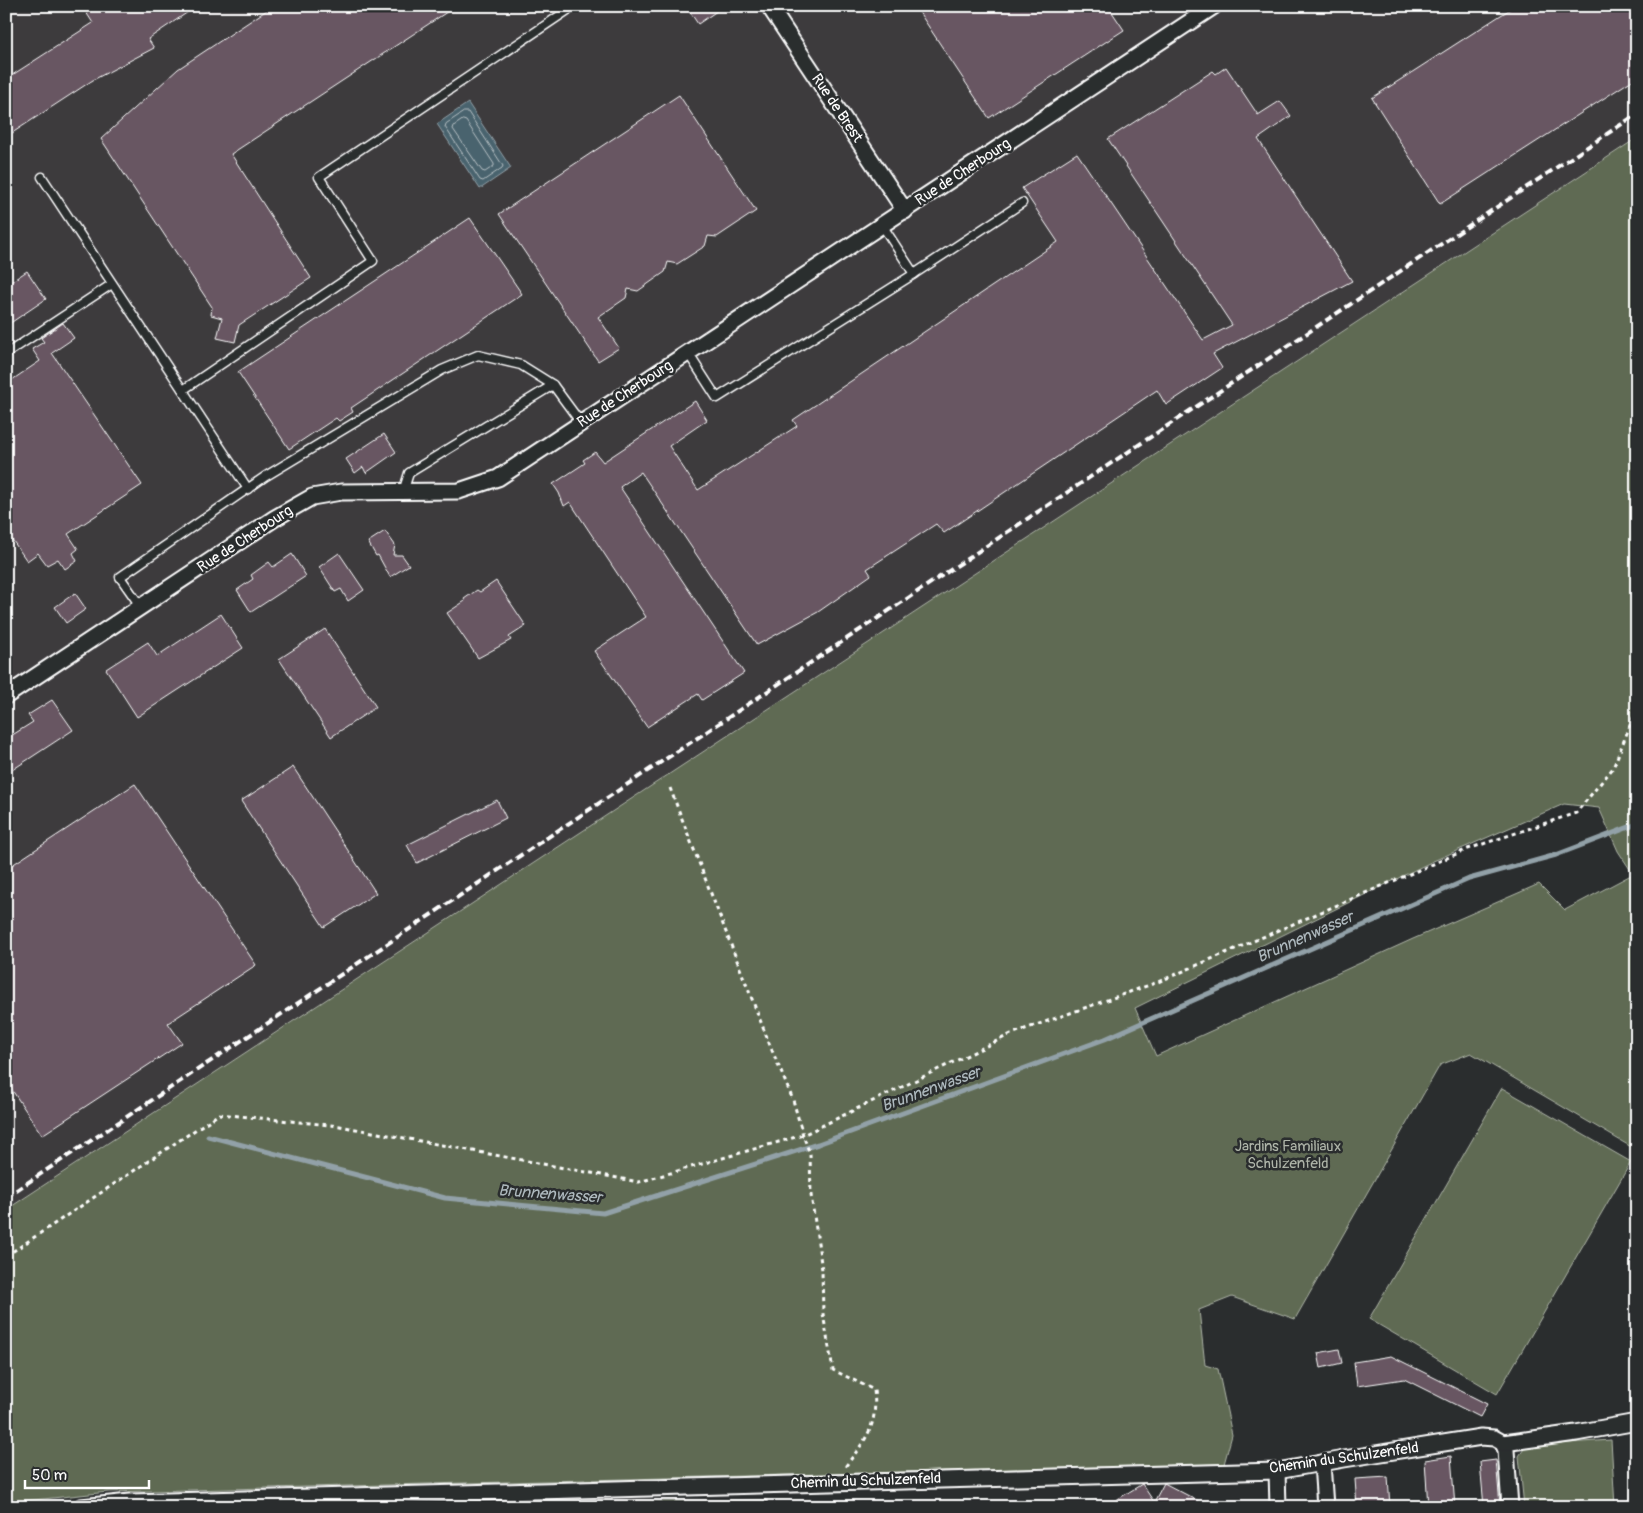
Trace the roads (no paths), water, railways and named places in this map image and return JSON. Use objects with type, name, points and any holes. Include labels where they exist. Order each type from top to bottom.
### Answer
[{"type":"street","name":"Rue de Brest","points":[[768,6],[905,211]]},
{"type":"street","name":"Rue de Cherbourg","points":[[6,696],[275,518],[312,497],[342,492],[458,491],[498,478],[1214,6]]},
{"type":"street","name":"Chemin du Schulzenfeld","points":[[86,1506],[130,1502],[1277,1471],[1481,1438],[1494,1438],[1503,1443],[1637,1422]]},
{"type":"street","points":[[1503,1443],[1506,1450],[1510,1507]]},
{"type":"street","points":[[1322,1463],[1325,1507]]},
{"type":"street","points":[[1277,1471],[1278,1507]]},
{"type":"lane","points":[[183,390],[373,262],[319,177],[574,6]]},
{"type":"lane","points":[[42,177],[248,489]]},
{"type":"lane","points":[[688,353],[717,398],[914,274],[1022,203]]},
{"type":"lane","points":[[882,225],[914,274]]},
{"type":"lane","points":[[6,354],[112,284]]},
{"type":"lane","points":[[141,607],[120,577],[248,489],[442,370],[478,355],[521,365],[553,385],[581,423]]},
{"type":"lane","points":[[403,492],[409,472],[553,385]]},
{"type":"water","points":[[468,103],[511,168],[480,189],[437,124]]},
{"type":"waterway","name":"Brunnenwasser","points":[[208,1136],[445,1198],[603,1213],[818,1144],[1105,1039],[1469,879],[1556,855],[1637,824]]},
{"type":"railway","points":[[6,1197],[1637,114]]},
{"type":"park label","name":"Jardins Familiaux Schulzenfeld","points":[[1288,1154]]}]
